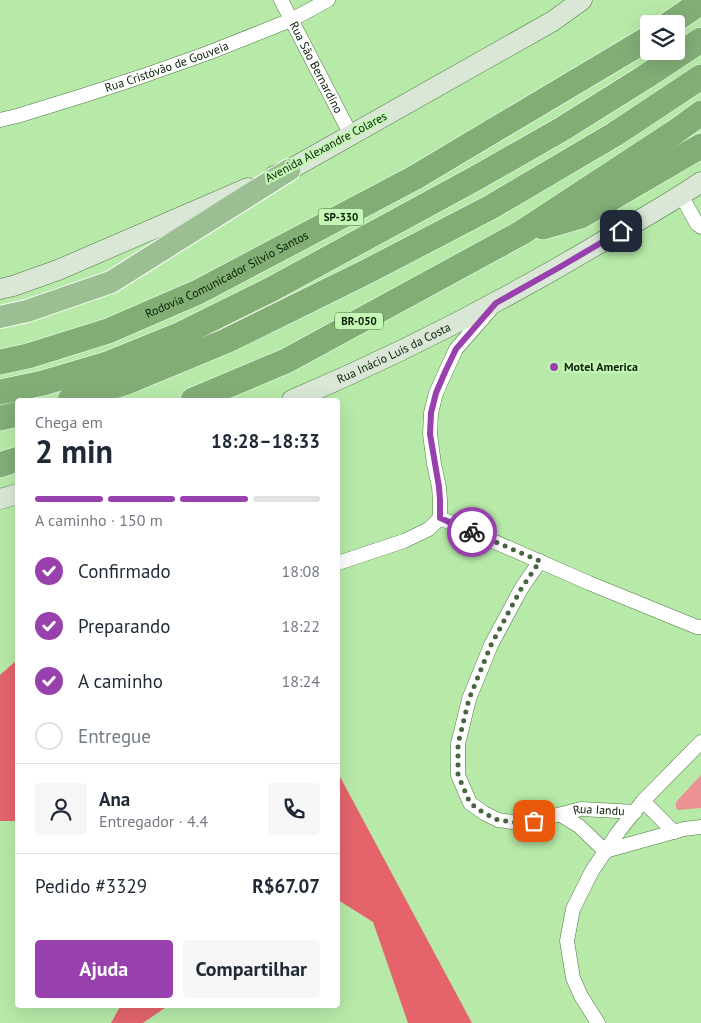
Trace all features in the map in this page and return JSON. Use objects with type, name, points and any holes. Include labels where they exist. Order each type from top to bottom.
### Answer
[{"type":"highway","points":[[659,15],[679,0]]},
{"type":"highway","points":[[682,15],[701,2]]},
{"type":"highway","points":[[0,392],[43,383],[107,364],[181,334],[270,290],[553,134],[701,40]]},
{"type":"highway","name":"Rodovia Comunicador Silvio Santos","points":[[0,362],[28,356],[108,330],[198,292],[414,178],[640,42]]},
{"type":"highway","points":[[76,398],[127,382],[226,341],[491,208],[615,134],[701,77]]},
{"type":"highway","name":"BR-050","points":[[198,398],[286,361],[521,233],[701,113]]},
{"type":"highway","points":[[521,233],[581,216],[701,146]]},
{"type":"highway","points":[[0,316],[27,311],[111,282],[289,170]]},
{"type":"highway","points":[[0,418],[15,415]]},
{"type":"highway","points":[[0,454],[15,452]]},
{"type":"highway","points":[[0,465],[15,460]]},
{"type":"main road","name":"Avenida Alexandre Colares","points":[[0,289],[58,270],[289,170],[553,22],[582,0]]},
{"type":"main road","name":"Rua Inácio Luis da Costa","points":[[296,398],[496,303],[560,267],[701,182]]},
{"type":"main road","points":[[0,499],[15,495]]},
{"type":"street","name":"Rua São Bernardino","points":[[281,0],[351,135]]},
{"type":"street","name":"Rua Cristóvão de Gouveia","points":[[0,120],[140,77],[291,20],[328,0]]},
{"type":"street","points":[[681,195],[697,224],[701,227]]},
{"type":"street","name":"Rua Inácio Luis da Costa","points":[[440,518],[439,487],[430,434],[431,413],[436,393],[456,349],[496,303]]},
{"type":"street","points":[[340,562],[404,541],[429,529],[440,518],[589,583],[701,627]]},
{"type":"street","name":"Rua Iandu","points":[[540,561],[521,589],[491,645],[469,699],[458,744],[458,775],[470,803],[498,820],[519,823],[581,809],[639,807]]},
{"type":"street","points":[[598,1023],[583,1001],[573,978],[567,941],[573,909],[592,871],[619,831],[639,807],[701,742]]},
{"type":"street","points":[[639,807],[674,832]]},
{"type":"street","name":"Rua Iandu","points":[[561,814],[579,826],[605,851]]},
{"type":"street","points":[[605,851],[684,829],[701,827]]},
{"type":"shaded area","points":[[15,662],[15,821],[0,821],[0,675]]},
{"type":"shaded area","points":[[701,775],[701,808],[678,810],[676,802]]},
{"type":"shaded area","points":[[340,777],[472,1023],[408,1023],[373,922],[340,901]]},
{"type":"shaded area","points":[[119,1008],[165,1008],[143,1023],[111,1023]]},
{"type":"way so far","points":[[472,532],[540,561],[521,589],[491,645],[469,699],[458,744],[458,775],[470,803],[484,813],[498,820],[519,823],[534,821]]},
{"type":"place","name":"Motel America","points":[[554,367]]},
{"type":"route","points":[[472,532],[440,518],[439,487],[430,434],[431,413],[436,393],[456,349],[496,303],[621,231]]}]
